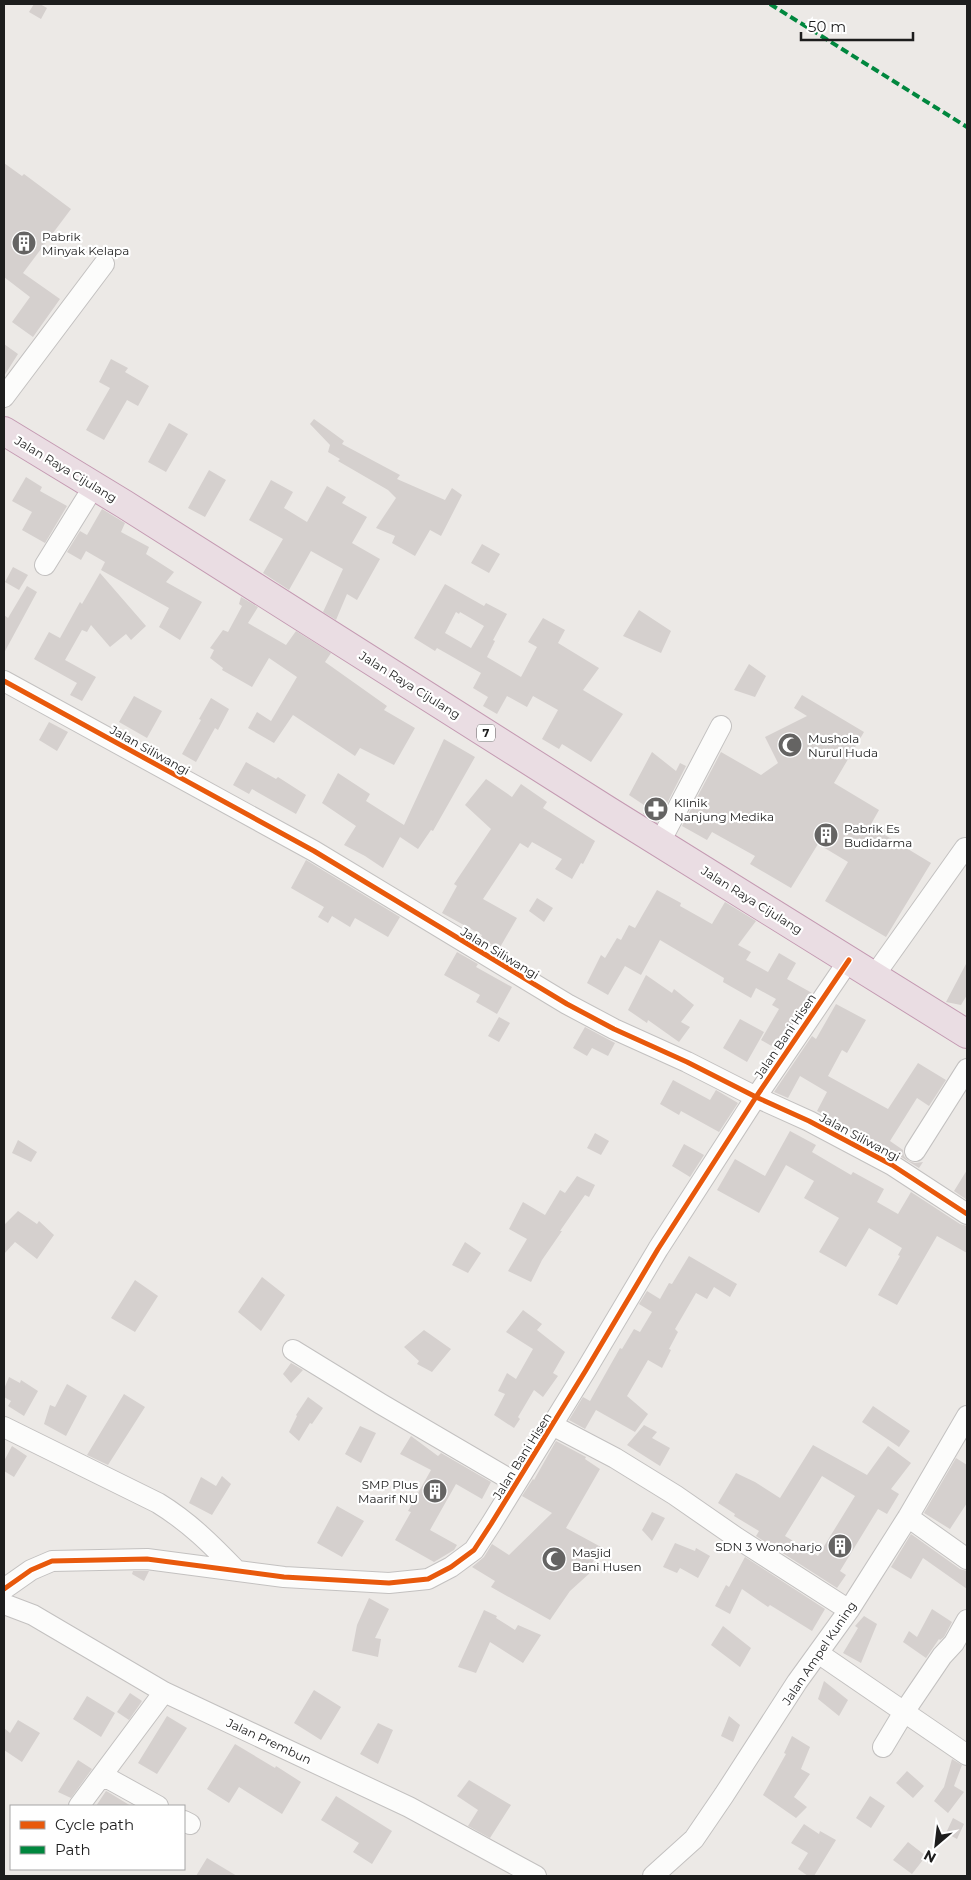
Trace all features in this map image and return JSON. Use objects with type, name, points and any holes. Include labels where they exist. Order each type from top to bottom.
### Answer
[{"type":"highway","name":"Jalan Raya Cijulang","points":[[4,432],[94,486],[967,1034]]},
{"type":"street","points":[[4,397],[104,264]]},
{"type":"street","points":[[45,564],[94,486]]},
{"type":"street","name":"Jalan Siliwangi","points":[[4,681],[314,851],[567,1004],[614,1029],[687,1062],[809,1122],[892,1165],[967,1214]]},
{"type":"street","points":[[660,842],[721,726]]},
{"type":"street","points":[[874,976],[965,848]]},
{"type":"street","name":"Jalan Bani Hisen","points":[[4,1589],[31,1570],[52,1561],[147,1559],[284,1577],[389,1583],[428,1579],[451,1567],[474,1550],[658,1249],[756,1097],[849,960]]},
{"type":"street","points":[[915,1151],[967,1069]]},
{"type":"street","points":[[293,1350],[516,1483]]},
{"type":"street","name":"Jalan Ampel Kuning","points":[[653,1876],[694,1838],[849,1610],[908,1517],[967,1416]]},
{"type":"street","points":[[552,1425],[615,1458],[660,1486],[849,1610]]},
{"type":"street","points":[[4,1427],[176,1514],[201,1535],[237,1571]]},
{"type":"street","points":[[908,1517],[967,1559]]},
{"type":"street","name":"Jalan Prembun","points":[[4,1604],[33,1615],[164,1692],[409,1806],[536,1876]]},
{"type":"street","points":[[883,1747],[942,1656],[954,1643],[967,1620]]},
{"type":"street","points":[[818,1653],[967,1755]]},
{"type":"street","points":[[79,1805],[164,1692]]},
{"type":"street","points":[[102,1775],[156,1805]]},
{"type":"building","points":[[34,4],[40,4],[47,8],[41,19],[29,12]]},
{"type":"building","name":"Pabrik Minyak Kelapa","points":[[4,163],[22,176],[24,174],[71,209],[23,273],[60,299],[33,337],[12,322],[30,297],[4,277]]},
{"type":"building","points":[[4,344],[18,354],[4,376]]},
{"type":"building","points":[[111,359],[128,368],[125,372],[149,386],[138,406],[127,400],[104,440],[86,430],[110,388],[99,382]]},
{"type":"building","points":[[314,419],[344,441],[342,444],[400,475],[397,479],[445,500],[452,488],[462,495],[441,536],[430,530],[415,556],[392,543],[395,536],[376,528],[396,498],[388,490],[338,461],[340,459],[328,452],[330,445],[310,424]]},
{"type":"building","points":[[169,423],[188,434],[166,472],[148,462]]},
{"type":"building","points":[[209,470],[226,480],[205,517],[188,508]]},
{"type":"building","points":[[26,477],[42,487],[40,491],[67,506],[45,543],[22,530],[32,512],[12,501]]},
{"type":"building","points":[[271,480],[293,492],[284,508],[307,522],[327,486],[346,497],[342,503],[367,517],[352,543],[380,559],[357,600],[347,594],[336,620],[323,612],[343,569],[311,551],[289,590],[263,573],[283,539],[249,520]]},
{"type":"building","points":[[102,509],[125,523],[121,532],[149,547],[146,554],[174,572],[166,582],[202,602],[180,640],[159,627],[169,608],[101,570],[105,562],[86,551],[81,560],[67,552],[80,531],[87,535]]},
{"type":"building","points":[[482,544],[500,554],[489,573],[471,563]]},
{"type":"building","points":[[13,567],[28,575],[19,590],[5,582]]},
{"type":"building","points":[[100,573],[146,626],[131,640],[126,634],[110,647],[91,625],[87,632],[82,630],[65,660],[96,677],[82,701],[70,695],[77,683],[34,659],[49,632],[60,638],[80,602],[82,604]]},
{"type":"building","points":[[445,584],[484,606],[486,603],[507,614],[493,640],[495,641],[487,657],[521,677],[537,647],[528,642],[543,618],[565,630],[558,643],[599,668],[583,690],[623,714],[591,762],[562,744],[559,749],[542,739],[558,710],[533,696],[527,707],[507,696],[497,714],[483,706],[488,697],[473,688],[481,673],[437,648],[435,651],[414,638]],"holes":[[[456,612],[459,614],[460,612],[484,626],[471,648],[445,633]]]},
{"type":"building","points":[[27,586],[37,592],[4,653],[4,615],[8,618]]},
{"type":"building","points":[[241,597],[258,607],[248,623],[286,645],[296,631],[331,653],[325,662],[387,706],[384,710],[415,728],[394,765],[360,748],[355,756],[293,715],[274,743],[248,728],[257,712],[271,721],[297,677],[269,658],[252,687],[222,670],[223,668],[210,658],[214,650],[210,648],[223,630],[228,632],[242,606],[239,604]]},
{"type":"building","points":[[639,610],[671,631],[661,653],[623,636]]},
{"type":"building","points":[[749,664],[766,676],[755,697],[734,690]]},
{"type":"building","name":"Pabrik Es Budidarma","points":[[802,695],[864,732],[834,783],[879,810],[870,826],[931,863],[886,937],[825,901],[848,862],[818,844],[791,888],[750,864],[755,856],[712,832],[707,840],[682,826],[721,752],[761,775],[778,763],[765,737],[807,716],[794,708]]},
{"type":"building","points":[[134,696],[162,711],[147,738],[119,722]]},
{"type":"building","points":[[211,698],[229,709],[218,730],[215,728],[196,762],[182,754]]},
{"type":"building","points":[[49,722],[68,732],[57,751],[39,740]]},
{"type":"building","points":[[444,739],[475,757],[433,831],[431,830],[418,849],[400,837],[383,868],[344,845],[356,826],[322,803],[338,773],[370,794],[366,801],[404,825]]},
{"type":"building","points":[[652,752],[676,771],[680,763],[686,766],[657,823],[643,814],[647,807],[629,795]]},
{"type":"building","points":[[246,762],[276,779],[278,777],[306,795],[296,814],[252,789],[249,794],[233,785]]},
{"type":"building","points":[[486,779],[512,797],[521,784],[547,802],[543,808],[595,841],[583,864],[581,863],[572,879],[555,869],[562,859],[532,842],[528,848],[520,843],[483,899],[517,918],[499,949],[480,938],[482,935],[442,913],[457,886],[454,884],[491,829],[465,805]]},
{"type":"building","points":[[306,860],[400,917],[388,937],[355,918],[350,927],[332,916],[328,923],[318,917],[324,907],[291,888]]},
{"type":"building","points":[[657,890],[681,903],[680,906],[712,924],[725,902],[756,921],[738,945],[751,952],[746,960],[768,972],[779,953],[796,963],[787,979],[812,993],[775,1048],[761,1040],[779,1009],[772,1005],[776,999],[756,988],[751,998],[723,982],[724,978],[660,940],[641,975],[625,966],[608,995],[587,983],[601,955],[605,958],[617,938],[621,940],[629,925],[635,928]]},
{"type":"building","points":[[537,898],[553,908],[544,922],[529,911]]},
{"type":"building","points":[[457,952],[478,964],[476,967],[512,987],[497,1014],[476,1002],[480,995],[444,975]]},
{"type":"building","points":[[967,962],[967,995],[961,1005],[946,1002]]},
{"type":"building","points":[[646,975],[672,993],[674,989],[694,1005],[681,1022],[690,1027],[679,1042],[648,1020],[647,1023],[628,1010]]},
{"type":"building","points":[[836,1004],[866,1020],[847,1053],[842,1050],[828,1076],[888,1109],[918,1063],[946,1080],[929,1106],[917,1098],[890,1141],[903,1150],[904,1156],[909,1161],[915,1163],[923,1162],[919,1168],[817,1111],[827,1092],[800,1076],[788,1098],[774,1092],[812,1036],[816,1039]]},
{"type":"building","points":[[499,1017],[510,1023],[499,1042],[488,1036]]},
{"type":"building","points":[[740,1019],[764,1032],[747,1062],[723,1048]]},
{"type":"building","points":[[585,1027],[615,1043],[608,1056],[592,1048],[587,1056],[573,1048]]},
{"type":"building","points":[[673,1080],[710,1100],[716,1090],[738,1103],[719,1132],[681,1111],[679,1115],[660,1104]]},
{"type":"building","points":[[790,1131],[816,1145],[812,1152],[851,1175],[853,1172],[884,1189],[877,1202],[898,1214],[911,1192],[960,1224],[967,1226],[967,1253],[937,1236],[897,1305],[878,1295],[900,1256],[898,1255],[902,1248],[869,1228],[846,1267],[819,1252],[839,1218],[804,1198],[814,1181],[786,1165],[759,1213],[717,1190],[735,1159],[765,1176]]},
{"type":"building","points":[[595,1133],[609,1141],[601,1155],[587,1148]]},
{"type":"building","points":[[18,1140],[37,1152],[31,1162],[12,1153]]},
{"type":"building","points":[[684,1144],[704,1155],[690,1177],[672,1166]]},
{"type":"building","points":[[967,1170],[967,1200],[954,1191]]},
{"type":"building","points":[[577,1176],[595,1185],[589,1197],[585,1195],[560,1231],[562,1231],[542,1260],[531,1282],[508,1271],[527,1239],[509,1229],[523,1202],[545,1215],[560,1190],[565,1193]]},
{"type":"building","points":[[18,1211],[37,1224],[39,1221],[54,1235],[37,1259],[15,1242],[4,1254],[4,1225]]},
{"type":"building","points":[[465,1242],[481,1253],[468,1273],[452,1265]]},
{"type":"building","points":[[689,1256],[737,1284],[730,1297],[714,1287],[707,1299],[696,1293],[675,1329],[678,1332],[662,1368],[648,1360],[627,1396],[648,1414],[635,1432],[596,1410],[585,1429],[569,1420],[583,1397],[590,1401],[620,1348],[622,1349],[634,1329],[640,1332],[652,1312],[639,1304],[647,1291],[660,1299],[669,1283],[672,1284]]},
{"type":"building","points":[[262,1277],[285,1295],[261,1331],[238,1312]]},
{"type":"building","points":[[135,1280],[158,1296],[135,1332],[111,1318]]},
{"type":"building","points":[[523,1310],[542,1324],[537,1330],[565,1352],[553,1373],[558,1376],[543,1397],[534,1390],[518,1417],[520,1419],[514,1428],[494,1415],[505,1394],[498,1391],[507,1373],[516,1379],[533,1349],[506,1332]]},
{"type":"building","points":[[424,1330],[451,1349],[432,1372],[417,1364],[419,1361],[404,1347]]},
{"type":"building","points":[[291,1363],[303,1370],[291,1383],[283,1374]]},
{"type":"building","points":[[9,1377],[20,1383],[21,1380],[38,1391],[24,1416],[8,1406],[11,1401],[4,1397],[4,1389]]},
{"type":"building","points":[[67,1384],[87,1396],[66,1436],[44,1424],[50,1405],[55,1407]]},
{"type":"building","points":[[124,1394],[145,1407],[108,1465],[87,1455]]},
{"type":"building","points":[[308,1397],[323,1408],[312,1424],[310,1423],[299,1441],[289,1432],[296,1415]]},
{"type":"building","points":[[873,1406],[910,1431],[899,1447],[862,1422]]},
{"type":"building","points":[[644,1425],[657,1432],[652,1438],[670,1448],[660,1466],[627,1445]]},
{"type":"building","points":[[360,1426],[376,1433],[361,1463],[345,1454]]},
{"type":"building","points":[[411,1436],[438,1456],[441,1453],[491,1482],[482,1499],[456,1484],[430,1530],[457,1545],[454,1550],[434,1562],[395,1540],[411,1512],[408,1511],[431,1470],[400,1454]]},
{"type":"building","points":[[556,1441],[586,1457],[585,1459],[600,1469],[566,1528],[601,1547],[589,1569],[591,1572],[570,1591],[550,1620],[491,1587],[495,1581],[472,1567],[484,1557],[492,1544],[509,1555],[552,1513],[522,1496],[534,1480]]},
{"type":"building","points":[[813,1445],[867,1475],[888,1446],[911,1463],[891,1489],[899,1494],[887,1514],[878,1509],[840,1571],[846,1575],[837,1588],[756,1536],[759,1531],[734,1516],[735,1514],[718,1503],[736,1473],[755,1482],[780,1498]],"holes":[[[822,1476],[855,1496],[818,1556],[785,1536]]]},
{"type":"building","points":[[12,1446],[27,1456],[14,1477],[4,1471],[4,1461]]},
{"type":"building","points":[[956,1458],[967,1465],[967,1503],[950,1529],[924,1513]]},
{"type":"building","points":[[222,1476],[231,1484],[212,1515],[189,1503],[201,1477],[216,1486]]},
{"type":"building","points":[[337,1506],[364,1521],[342,1557],[317,1543]]},
{"type":"building","points":[[652,1512],[665,1518],[652,1541],[642,1530]]},
{"type":"building","points":[[911,1534],[960,1569],[967,1571],[967,1589],[923,1558],[911,1579],[891,1567]]},
{"type":"building","points":[[675,1543],[695,1551],[696,1548],[710,1556],[698,1578],[680,1568],[677,1573],[663,1567]]},
{"type":"building","points":[[745,1557],[825,1609],[812,1631],[770,1605],[768,1607],[742,1589],[730,1614],[715,1606],[726,1585],[729,1587]]},
{"type":"building","points":[[133,1571],[149,1571],[144,1581],[132,1574]]},
{"type":"building","points":[[369,1598],[389,1609],[375,1638],[381,1639],[378,1657],[352,1651],[357,1625]]},
{"type":"building","points":[[932,1609],[952,1622],[944,1637],[939,1639],[926,1658],[903,1642],[909,1631],[917,1637]]},
{"type":"building","points":[[484,1610],[497,1616],[496,1618],[515,1630],[518,1625],[541,1635],[523,1663],[490,1642],[476,1673],[458,1667]]},
{"type":"building","points":[[864,1616],[877,1624],[861,1663],[843,1653],[858,1628],[855,1626]]},
{"type":"building","points":[[723,1626],[751,1648],[740,1667],[711,1645]]},
{"type":"building","points":[[824,1681],[848,1700],[839,1716],[818,1699]]},
{"type":"building","points":[[314,1690],[341,1707],[321,1740],[294,1723]]},
{"type":"building","points":[[130,1693],[142,1701],[129,1720],[117,1712]]},
{"type":"building","points":[[87,1696],[115,1713],[101,1737],[73,1719]]},
{"type":"building","points":[[167,1716],[187,1728],[157,1774],[138,1763]]},
{"type":"building","points":[[729,1716],[740,1725],[733,1742],[721,1736]]},
{"type":"building","points":[[18,1720],[40,1733],[22,1762],[4,1750],[4,1728],[10,1733]]},
{"type":"building","points":[[378,1723],[393,1730],[378,1764],[360,1754]]},
{"type":"building","points":[[792,1736],[810,1747],[801,1769],[810,1774],[794,1797],[807,1807],[796,1818],[763,1795],[786,1754],[784,1753]]},
{"type":"building","points":[[235,1744],[301,1782],[282,1814],[239,1787],[229,1803],[207,1789]]},
{"type":"building","points":[[952,1759],[962,1765],[954,1786],[964,1792],[948,1813],[934,1801],[944,1787]]},
{"type":"building","points":[[78,1760],[92,1769],[71,1798],[58,1792]]},
{"type":"building","points":[[907,1771],[924,1786],[913,1798],[896,1783]]},
{"type":"building","points":[[469,1780],[511,1805],[490,1838],[468,1826],[478,1810],[457,1796]]},
{"type":"building","points":[[106,1791],[129,1805],[97,1805]]},
{"type":"building","points":[[336,1796],[392,1831],[372,1864],[353,1852],[359,1843],[321,1820]]},
{"type":"building","points":[[870,1796],[885,1806],[871,1828],[856,1818]]},
{"type":"building","points":[[953,1818],[964,1824],[957,1839],[946,1833]]},
{"type":"building","points":[[804,1824],[819,1834],[820,1831],[836,1840],[814,1876],[808,1876],[798,1869],[808,1853],[791,1843]]},
{"type":"building","points":[[908,1842],[926,1856],[912,1874],[893,1860]]},
{"type":"building","points":[[207,1858],[237,1876],[196,1876]]},
{"type":"marked path","points":[[770,4],[967,127]]},
{"type":"cycle path","points":[[4,681],[314,851],[567,1004],[614,1029],[809,1121],[892,1165],[967,1214]]},
{"type":"cycle path","points":[[4,1589],[31,1570],[52,1561],[147,1559],[284,1577],[389,1583],[428,1579],[451,1567],[474,1550],[586,1370],[658,1249],[756,1097],[849,960]]},
{"type":"place","name":"Pabrik Minyak Kelapa","points":[[24,243]]},
{"type":"place","name":"Mushola Nurul Huda","points":[[790,745]]},
{"type":"place","name":"Klinik Nanjung Medika","points":[[656,809]]},
{"type":"place","name":"Pabrik Es Budidarma","points":[[826,835]]},
{"type":"place","name":"SMP Plus Maarif NU","points":[[435,1491]]},
{"type":"place","name":"SDN 3 Wonoharjo","points":[[840,1546]]},
{"type":"place","name":"Masjid Bani Husen","points":[[554,1559]]}]
